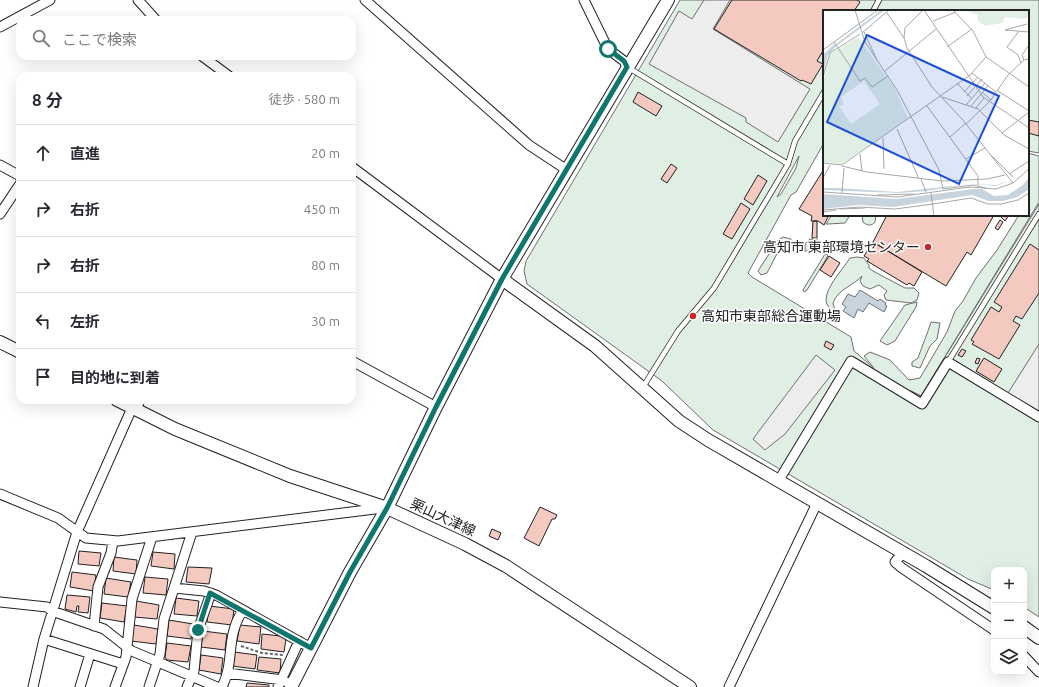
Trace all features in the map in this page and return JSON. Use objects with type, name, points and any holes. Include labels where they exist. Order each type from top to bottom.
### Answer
[{"type":"street","points":[[20,16],[50,0]]},
{"type":"street","points":[[138,0],[152,16]]},
{"type":"street","points":[[365,0],[529,145],[567,170]]},
{"type":"street","points":[[584,0],[608,49],[624,62]]},
{"type":"street","points":[[227,673],[292,686],[350,572],[387,508],[436,407],[502,279],[567,170],[624,62],[668,0]]},
{"type":"street","points":[[0,27],[16,18]]},
{"type":"street","points":[[207,60],[224,72]]},
{"type":"street","points":[[0,165],[16,174]]},
{"type":"street","points":[[356,170],[502,279],[595,346],[679,421],[708,440],[779,480],[991,606]]},
{"type":"street","points":[[0,214],[16,190]]},
{"type":"street","points":[[0,342],[16,350]]},
{"type":"street","points":[[779,480],[851,361],[922,404],[948,362],[1039,417]]},
{"type":"street","points":[[356,363],[436,407]]},
{"type":"street","points":[[33,687],[44,639],[77,532],[136,406]]},
{"type":"street","name":"栗山大津線","points":[[136,406],[175,429],[290,476],[387,508],[465,544],[506,566],[690,687]]},
{"type":"street","points":[[0,494],[58,518],[86,538],[113,541],[340,512],[387,508]]},
{"type":"street","points":[[729,687],[817,503]]},
{"type":"street","points":[[150,687],[157,663],[164,619],[192,532]]},
{"type":"street","points":[[115,687],[127,647],[132,599],[152,537]]},
{"type":"street","points":[[94,626],[98,587],[111,553],[113,541]]},
{"type":"street","points":[[903,553],[895,562],[902,568],[991,628]]},
{"type":"street","points":[[174,588],[210,593],[311,648]]},
{"type":"street","points":[[187,687],[194,671],[198,630],[210,593]]},
{"type":"street","points":[[0,602],[47,607],[52,611],[104,630],[132,651],[157,663],[217,687]]},
{"type":"street","points":[[222,687],[227,673],[230,642],[239,616],[243,610]]},
{"type":"street","points":[[1027,629],[1039,638]]},
{"type":"street","points":[[44,639],[123,664]]},
{"type":"street","points":[[279,683],[299,641]]},
{"type":"street","points":[[80,687],[90,654]]},
{"type":"street","points":[[1027,659],[1039,672]]},
{"type":"lane","points":[[874,10],[879,0]]},
{"type":"lane","points":[[624,62],[788,164]]},
{"type":"lane","points":[[643,388],[678,331],[714,288],[788,164],[795,141],[823,94]]},
{"type":"lane","points":[[948,362],[1039,214]]},
{"type":"path","points":[[230,642],[262,652],[292,655]]},
{"type":"green space","name":"高知市東部総合運動場","points":[[680,0],[1039,0],[1039,153],[1029,151],[1029,10],[823,10],[823,145],[796,192],[791,195],[748,273],[752,277],[851,337],[854,351],[874,368],[864,356],[870,352],[890,360],[909,380],[920,378],[947,332],[955,311],[963,301],[976,278],[997,250],[1018,216],[1029,216],[1029,153],[1039,156],[1039,202],[921,396],[1039,204],[1039,617],[1027,609],[1027,567],[991,567],[991,589],[968,579],[713,430],[662,381],[527,284],[524,271],[526,261]],"holes":[[[799,156],[796,168],[781,194],[777,197]]]},
{"type":"green space","points":[[831,216],[849,216],[845,223],[826,224]]},
{"type":"green space","points":[[862,216],[876,216],[875,222],[871,225],[863,222]]},
{"type":"green space","points":[[783,237],[791,239],[790,242],[782,244],[767,273],[761,275],[758,271],[778,240]]},
{"type":"green space","points":[[810,239],[818,240],[817,247],[811,251],[805,251],[805,244]]},
{"type":"green space","points":[[825,254],[828,255],[826,259],[807,290],[804,292],[803,290]]},
{"type":"green space","points":[[850,258],[864,258],[869,265],[869,268],[873,271],[905,288],[914,288],[919,293],[917,300],[911,303],[886,300],[884,295],[887,291],[879,285],[870,289],[863,286],[860,281],[862,276],[838,294],[833,303],[835,311],[828,307],[826,301],[830,286]]},
{"type":"green space","points":[[917,302],[916,307],[895,341],[887,345],[880,341],[905,305]]},
{"type":"green space","points":[[931,322],[940,323],[937,339],[930,346],[920,368],[912,366],[912,362],[918,358]]},
{"type":"shaded area","points":[[704,0],[730,0],[713,29],[810,89],[778,142],[746,122],[746,118],[649,64],[679,11],[692,19]]},
{"type":"shaded area","points":[[860,290],[878,301],[880,299],[886,303],[885,305],[887,306],[884,312],[869,303],[863,312],[858,309],[854,318],[843,311],[846,307],[842,304],[848,294],[855,297]]},
{"type":"shaded area","points":[[1039,344],[1039,411],[1008,393]]},
{"type":"shaded area","points":[[816,355],[835,370],[785,434],[765,450],[753,439]]},
{"type":"building","points":[[732,0],[857,0],[860,2],[855,10],[823,10],[823,51],[817,61],[823,64],[811,84],[802,80],[801,81],[714,29]]},
{"type":"building","points":[[638,92],[662,106],[656,116],[633,102]]},
{"type":"building","points":[[1029,120],[1039,122],[1039,136],[1029,133]]},
{"type":"building","points":[[671,164],[677,168],[667,183],[661,179]]},
{"type":"building","points":[[823,171],[823,216],[828,216],[824,225],[818,221],[811,221],[812,216],[799,209]]},
{"type":"building","points":[[758,175],[767,181],[753,205],[744,199]]},
{"type":"building","points":[[741,203],[750,209],[732,239],[723,234]]},
{"type":"building","name":"高知市 東部環境センター","points":[[886,216],[993,216],[971,255],[967,252],[946,286],[873,242]]},
{"type":"building","points":[[1000,216],[1008,216],[1005,221]]},
{"type":"building","points":[[1000,220],[1003,222],[998,230],[995,228]]},
{"type":"building","points":[[813,221],[817,221],[817,238],[812,238]]},
{"type":"building","points":[[873,242],[922,272],[914,286],[909,283],[907,285],[867,261],[869,259],[864,256]]},
{"type":"building","points":[[1030,244],[1039,250],[1039,293],[1022,319],[1016,316],[1013,321],[1020,325],[999,359],[972,344],[974,342],[971,340],[991,307],[999,312],[1002,307],[994,302]]},
{"type":"building","points":[[829,256],[840,263],[831,277],[820,270]]},
{"type":"building","points":[[826,341],[834,345],[831,350],[824,346]]},
{"type":"building","points":[[962,349],[966,351],[962,357],[958,355]]},
{"type":"building","points":[[977,358],[980,359],[978,364],[975,363]]},
{"type":"building","points":[[984,358],[1002,369],[994,382],[976,371]]},
{"type":"building","points":[[540,507],[557,515],[555,519],[552,519],[539,546],[524,538]]},
{"type":"building","points":[[492,529],[501,533],[498,540],[489,536]]},
{"type":"building","points":[[79,551],[101,553],[99,566],[78,564]]},
{"type":"building","points":[[153,552],[175,554],[174,569],[151,566]]},
{"type":"building","points":[[114,557],[137,560],[136,574],[113,571]]},
{"type":"building","points":[[188,567],[212,568],[209,584],[186,582]]},
{"type":"building","points":[[72,572],[96,575],[94,591],[70,587]]},
{"type":"building","points":[[145,577],[168,579],[166,595],[143,593]]},
{"type":"building","points":[[106,578],[131,582],[128,597],[104,594]]},
{"type":"building","points":[[67,595],[90,597],[88,613],[78,612],[79,606],[77,606],[76,612],[65,609]]},
{"type":"building","points":[[176,598],[199,601],[197,616],[174,614]]},
{"type":"building","points":[[136,601],[159,605],[157,619],[134,617]]},
{"type":"building","points":[[102,603],[127,606],[124,622],[100,618]]},
{"type":"building","points":[[209,606],[234,609],[232,625],[207,622]]},
{"type":"building","points":[[169,620],[193,624],[191,639],[167,636]]},
{"type":"building","points":[[134,625],[158,629],[156,644],[131,641]]},
{"type":"building","points":[[240,625],[261,627],[259,644],[237,641]]},
{"type":"building","points":[[203,631],[227,634],[225,650],[201,647]]},
{"type":"building","points":[[262,634],[281,636],[286,639],[284,652],[261,649]]},
{"type":"building","points":[[167,643],[191,646],[188,662],[167,660],[165,657]]},
{"type":"building","points":[[234,652],[257,655],[255,669],[232,666]]},
{"type":"building","points":[[201,655],[223,658],[221,674],[199,670]]},
{"type":"building","points":[[259,657],[281,659],[280,673],[257,670]]},
{"type":"building","points":[[247,683],[269,685],[269,687],[246,687]]},
{"type":"place","name":"高知市 東部環境センター","points":[[928,247]]},
{"type":"place","name":"高知市東部総合運動場","points":[[693,316]]},
{"type":"route","points":[[198,630],[210,593],[311,648],[350,572],[387,508],[436,407],[502,279],[627,67],[624,61],[608,49]]}]
